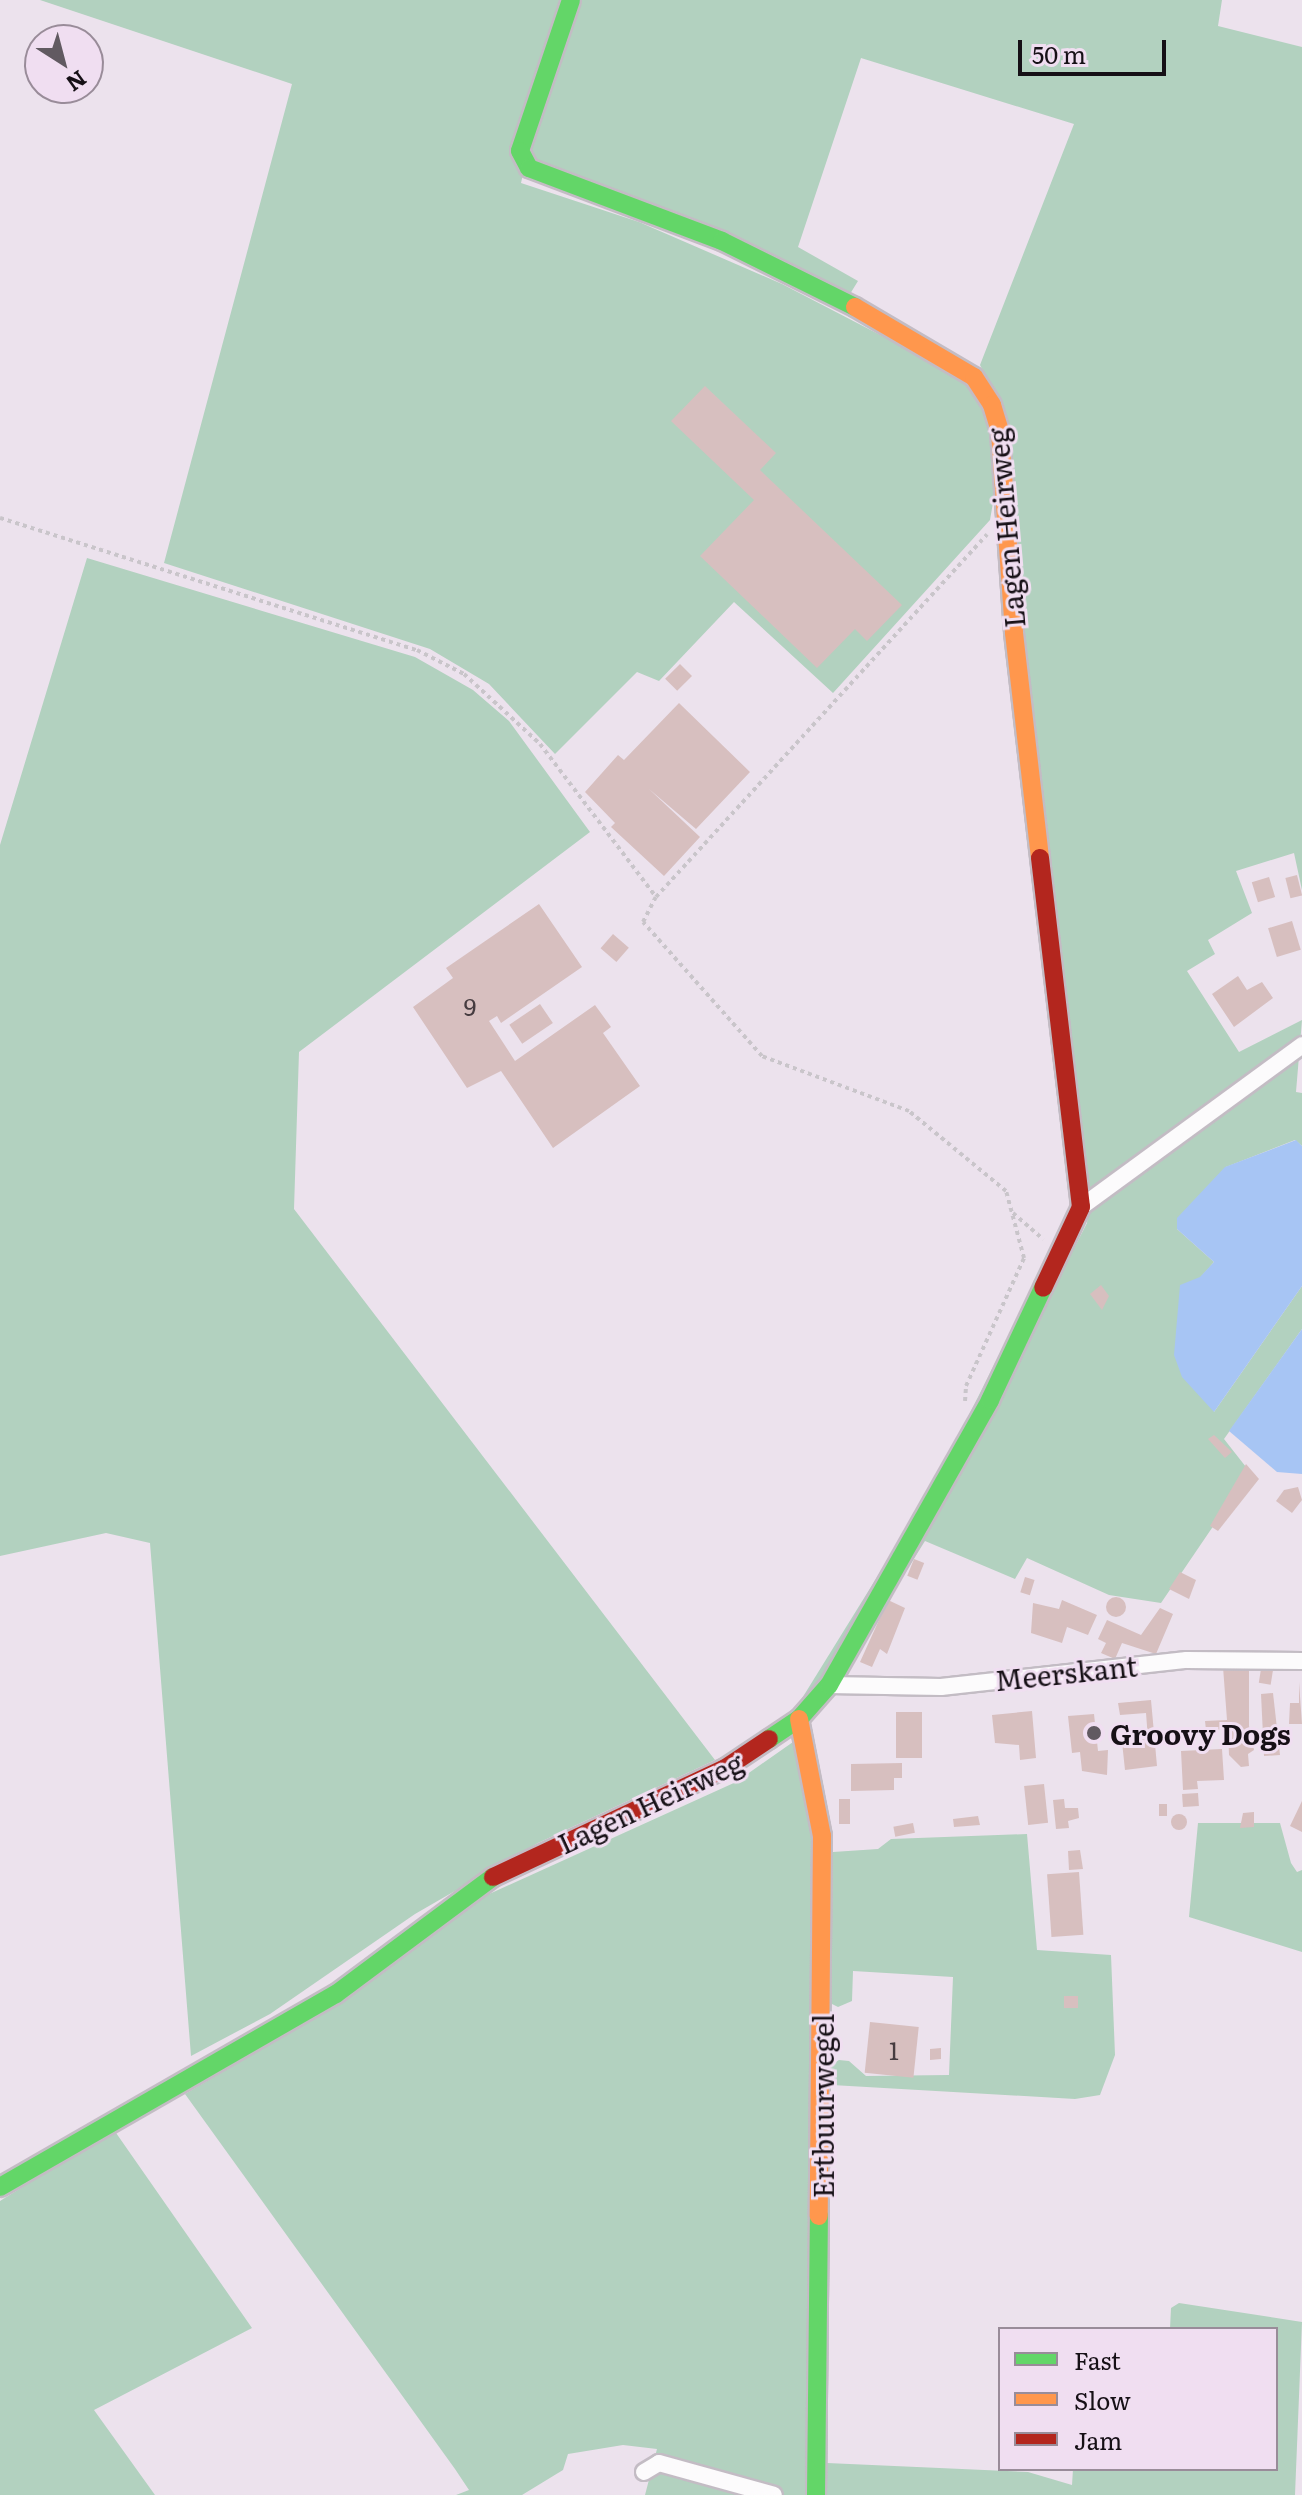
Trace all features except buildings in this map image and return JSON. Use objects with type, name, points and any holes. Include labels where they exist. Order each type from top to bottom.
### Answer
[{"type":"street","name":"Lagen Heirweg","points":[[0,2187],[336,1994],[495,1876],[724,1769],[763,1748],[799,1719],[829,1685],[983,1412],[1081,1207],[1003,515],[1000,432],[992,405],[974,377],[919,340],[735,248],[529,168],[520,151],[571,0]]},
{"type":"street","points":[[1081,1207],[1302,1045]]},
{"type":"street","name":"Meerskant","points":[[829,1685],[941,1687],[1187,1660],[1302,1661]]},
{"type":"street","name":"Ertbuurwegel","points":[[799,1719],[822,1836],[816,2495]]},
{"type":"street","points":[[644,2472],[659,2463],[774,2495]]},
{"type":"path","points":[[965,1416],[966,1386],[1024,1258],[1006,1191],[909,1111],[762,1056],[643,922],[656,897],[1003,515]]},
{"type":"path","points":[[0,518],[417,650],[464,674],[540,744],[656,897]]},
{"type":"path","points":[[1012,1211],[1045,1240],[1064,1247]]},
{"type":"green space","points":[[40,0],[1222,0],[1218,26],[1302,47],[1302,890],[1294,853],[1236,871],[1252,913],[1208,940],[1215,954],[1187,971],[1239,1052],[1302,1020],[1296,1092],[1302,1093],[1302,1146],[1295,1140],[1226,1167],[1177,1229],[1214,1262],[1201,1277],[1214,1412],[1302,1286],[1302,1329],[1224,1439],[1257,1481],[1233,1497],[1161,1603],[1109,1595],[1027,1558],[1015,1579],[925,1541],[845,1669],[796,1708],[934,1485],[1050,1253],[1067,1262],[1087,1223],[1090,1196],[1020,627],[1009,423],[980,365],[1074,124],[861,58],[798,247],[858,281],[850,294],[524,170],[521,183],[639,222],[782,284],[940,366],[967,386],[989,419],[995,491],[990,520],[833,693],[734,602],[659,681],[637,672],[555,754],[489,684],[430,649],[164,563],[292,84]]},
{"type":"green space","points":[[87,558],[415,657],[473,690],[509,721],[590,832],[299,1052],[294,1209],[715,1760],[538,1843],[415,1914],[270,2014],[191,2056],[150,1543],[106,1533],[0,1556],[0,845]]},
{"type":"green space","points":[[793,1742],[811,1805],[827,2463],[1028,2472],[1072,2485],[1073,2471],[1278,2471],[1278,2327],[1170,2327],[1171,2308],[1179,2303],[1302,2322],[1295,2495],[645,2495],[657,2449],[623,2445],[568,2454],[563,2470],[522,2495],[456,2495],[469,2490],[185,2094],[353,1995],[487,1895],[736,1782]]},
{"type":"green space","points":[[1198,1823],[1280,1823],[1291,1863],[1297,1872],[1302,1870],[1302,1952],[1189,1917]]},
{"type":"green space","points":[[1027,1834],[1037,1950],[1111,1955],[1115,2055],[1100,2095],[1075,2099],[832,2085],[829,2066],[839,2060],[849,2061],[866,2076],[949,2075],[953,1977],[853,1971],[852,2001],[838,2007],[830,2003],[833,1852],[878,1849],[891,1839]]},
{"type":"green space","points":[[114,2130],[252,2328],[94,2410],[155,2495],[0,2495],[0,2201]]},
{"type":"water","points":[[1296,1140],[1302,1146],[1302,1286],[1214,1412],[1182,1377],[1174,1355],[1180,1285],[1200,1277],[1214,1262],[1177,1229],[1177,1218],[1225,1167]]},
{"type":"water","points":[[1302,1329],[1302,1474],[1277,1472],[1229,1431]]},
{"type":"traffic: fast","points":[[571,0],[520,151],[529,168],[722,241],[855,307]]},
{"type":"traffic: fast","points":[[769,1739],[799,1719],[829,1685],[990,1400],[1043,1288]]},
{"type":"traffic: fast","points":[[0,2187],[336,1994],[493,1877]]},
{"type":"traffic: fast","points":[[816,2495],[819,2216]]},
{"type":"traffic: slow","points":[[855,307],[974,377],[992,405],[1000,432],[1014,633],[1040,858]]},
{"type":"traffic: slow","points":[[799,1719],[822,1836],[819,2216]]},
{"type":"traffic: jam","points":[[1040,858],[1081,1207],[1043,1288]]},
{"type":"traffic: jam","points":[[493,1877],[724,1769],[769,1739]]},
{"type":"place","name":"Groovy Dogs","points":[[1094,1733]]}]
